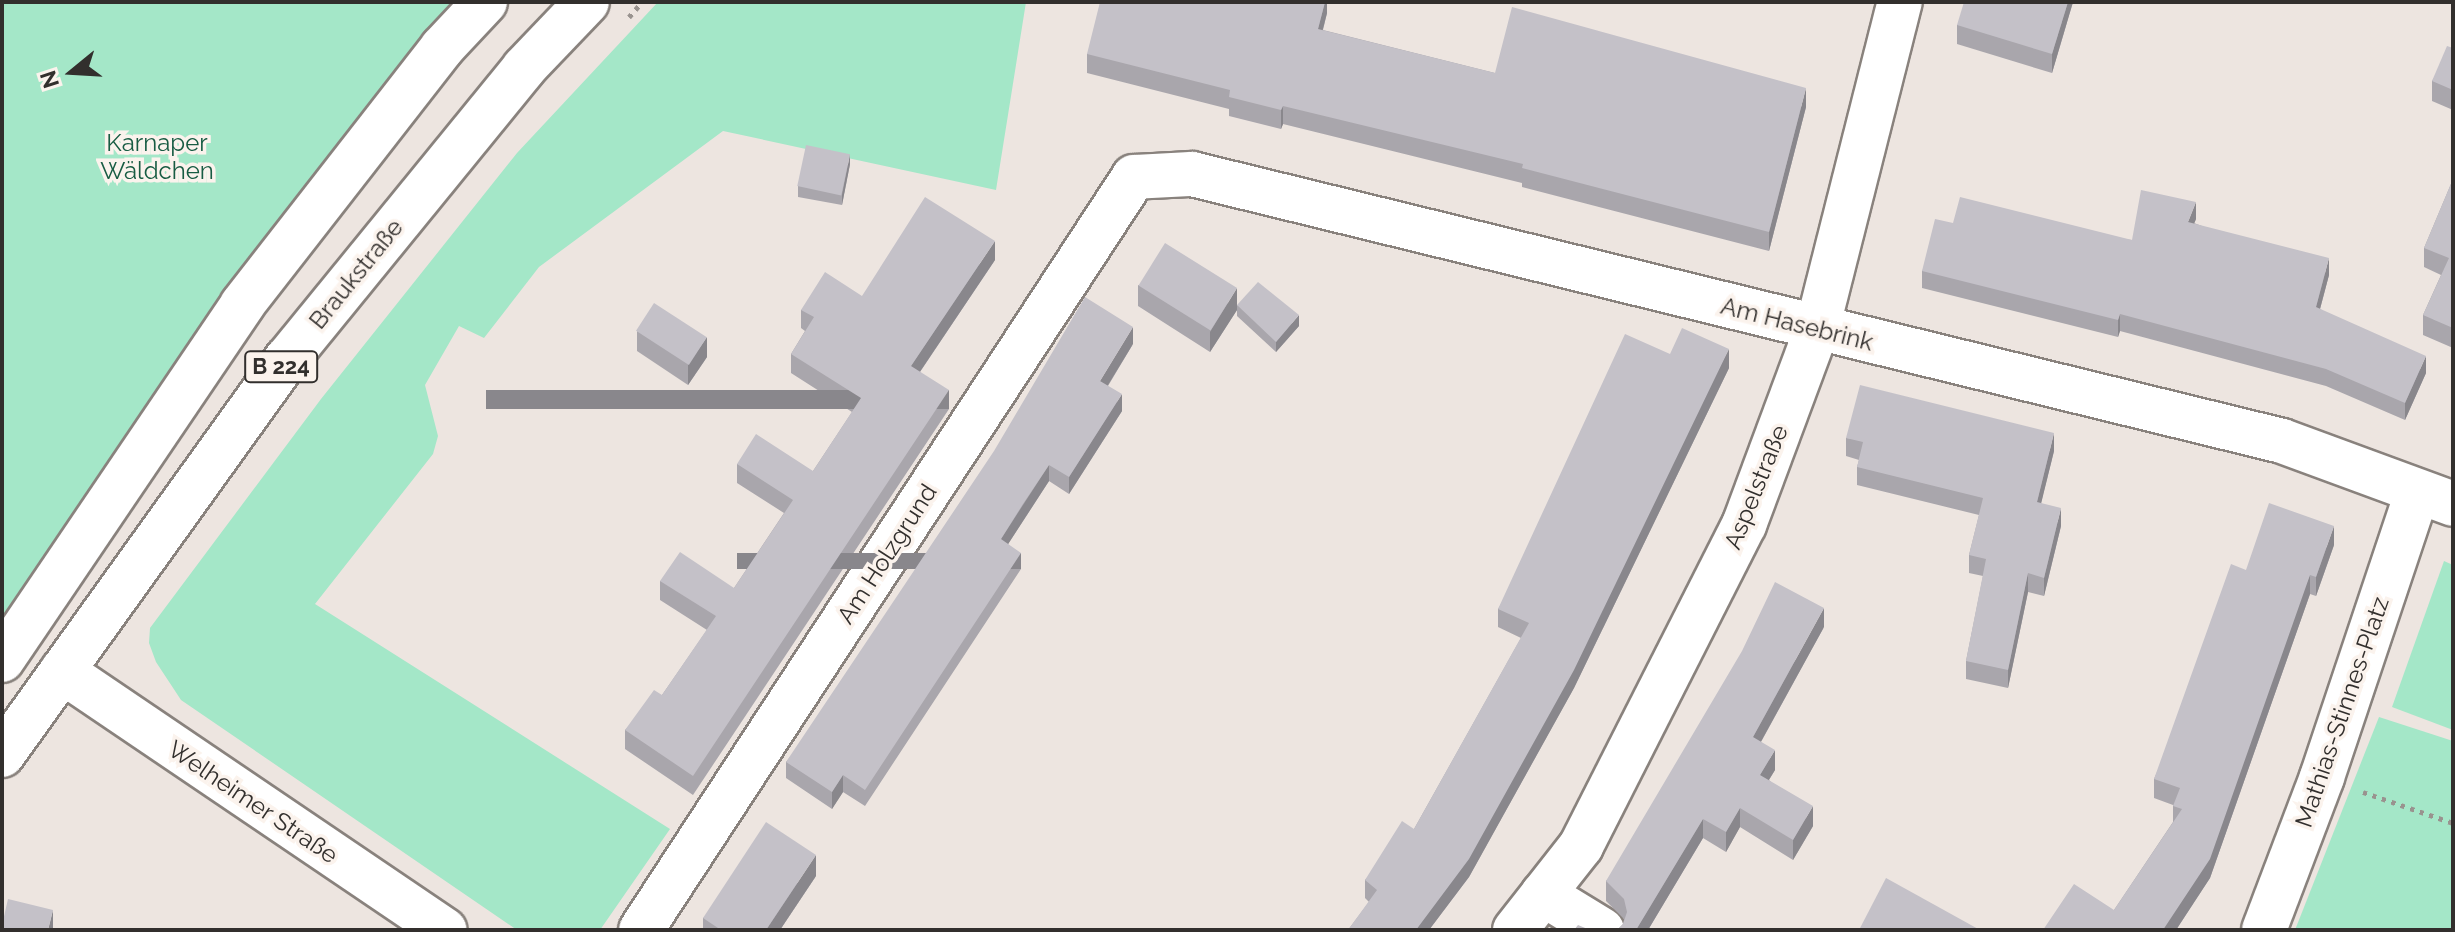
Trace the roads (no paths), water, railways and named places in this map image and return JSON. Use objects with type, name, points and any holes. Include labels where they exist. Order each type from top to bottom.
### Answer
[{"type":"street","name":"B 224","points":[[2,660],[242,305],[442,48],[485,2]]},
{"type":"street","name":"Braukstraße","points":[[2,755],[287,359],[524,68],[587,2]]},
{"type":"street","name":"Aspelstraße","points":[[1515,930],[1581,846],[1744,525],[1817,329],[1900,2]]},
{"type":"street","name":"Am Hasebrink","points":[[1134,177],[1192,174],[2282,441],[2435,498]]},
{"type":"street","name":"Am Holzgrund","points":[[641,930],[1134,177]]},
{"type":"street","name":"Mathias-Stinnes-Platz","points":[[2264,930],[2435,498]]},
{"type":"street","name":"Welheimer Straße","points":[[62,671],[445,930]]},
{"type":"street","points":[[1543,894],[1602,930]]},
{"type":"park label","name":"Karnaper Wäldchen","points":[[157,157]]}]
